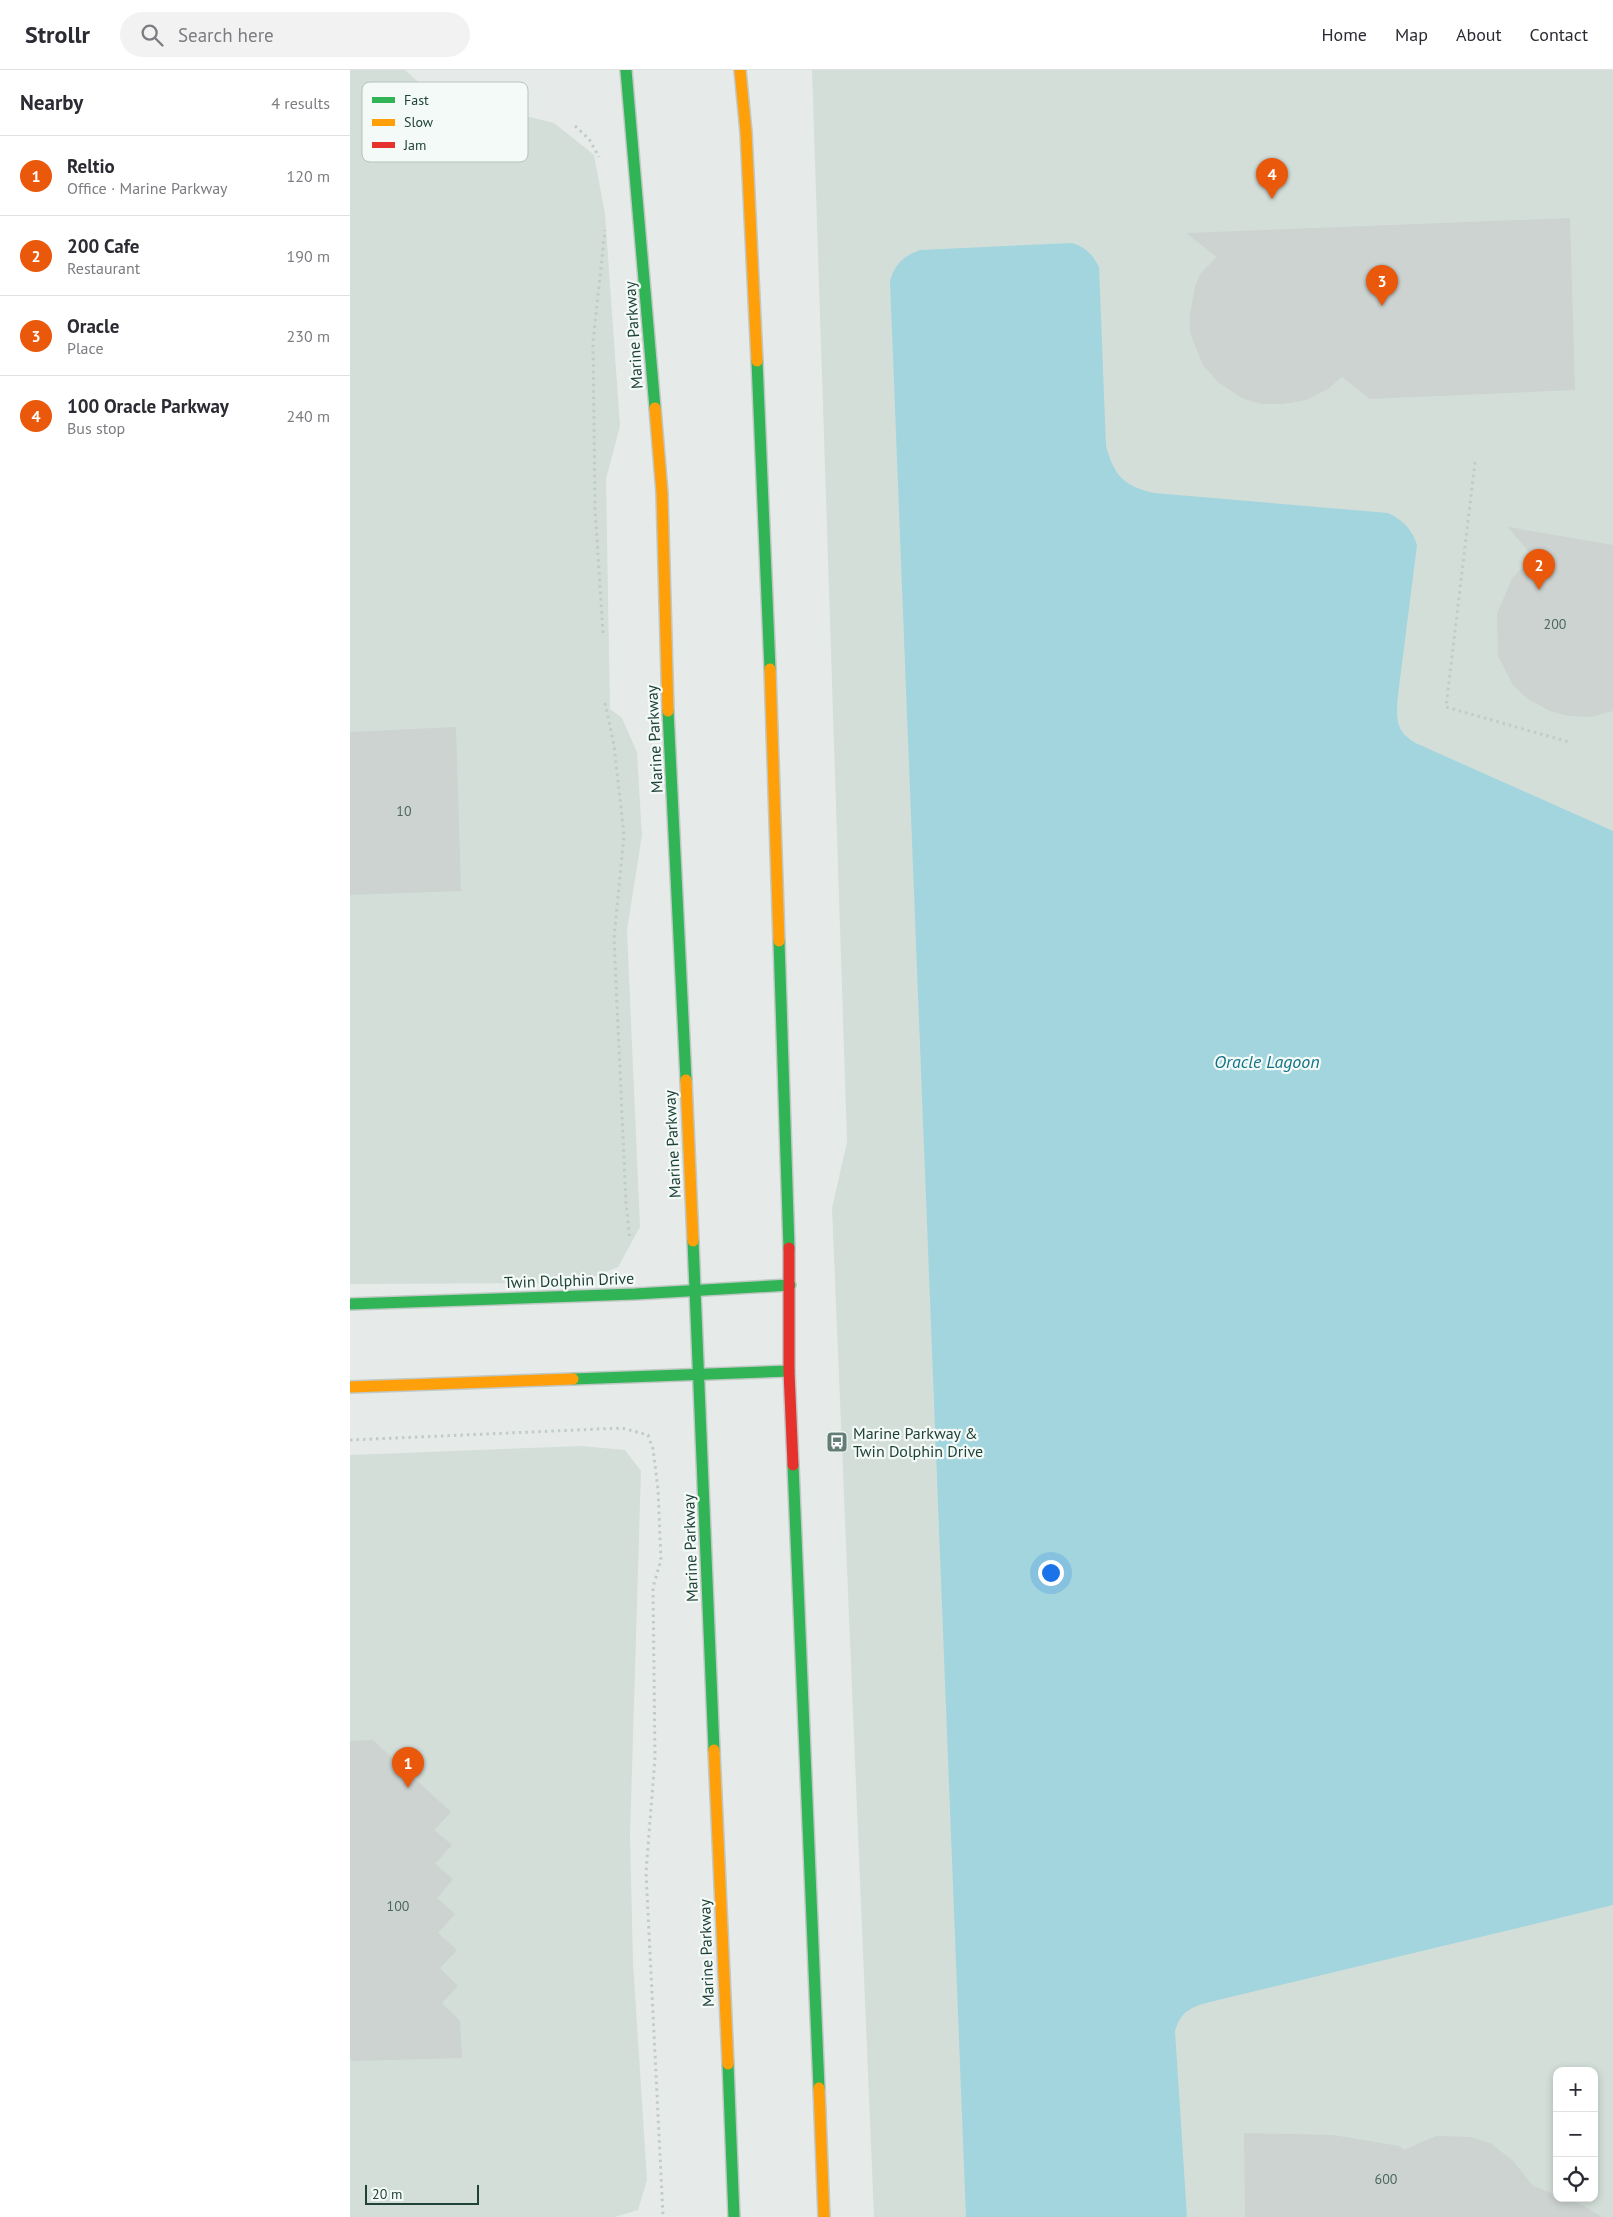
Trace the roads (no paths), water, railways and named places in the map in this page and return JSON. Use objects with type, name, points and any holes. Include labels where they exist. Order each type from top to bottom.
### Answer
[{"type":"main road","name":"Marine Parkway","points":[[626,70],[636,167],[662,493],[665,641],[695,1291],[734,2217]]},
{"type":"main road","points":[[740,70],[746,132],[767,572],[790,1285],[789,1371],[824,2217]]},
{"type":"main road","name":"Twin Dolphin Drive","points":[[350,1304],[695,1291],[790,1285]]},
{"type":"main road","points":[[350,1388],[789,1371]]},
{"type":"water","name":"Oracle Lagoon","points":[[1072,243],[1089,252],[1099,267],[1106,446],[1113,465],[1121,478],[1135,487],[1154,493],[1388,513],[1398,519],[1410,530],[1417,545],[1397,712],[1399,725],[1406,736],[1420,745],[1613,831],[1613,1905],[1210,2002],[1192,2008],[1180,2019],[1175,2031],[1187,2217],[966,2217],[890,281],[897,265],[909,255],[920,250]]},
{"type":"place","name":"100 Oracle Parkway","points":[[1272,199]]},
{"type":"place","name":"Oracle","points":[[1382,306]]},
{"type":"place","name":"200 Cafe","points":[[1539,590]]},
{"type":"place","name":"Marine Parkway & Twin Dolphin Drive","points":[[837,1442]]},
{"type":"place","name":"Reltio","points":[[408,1788]]}]
